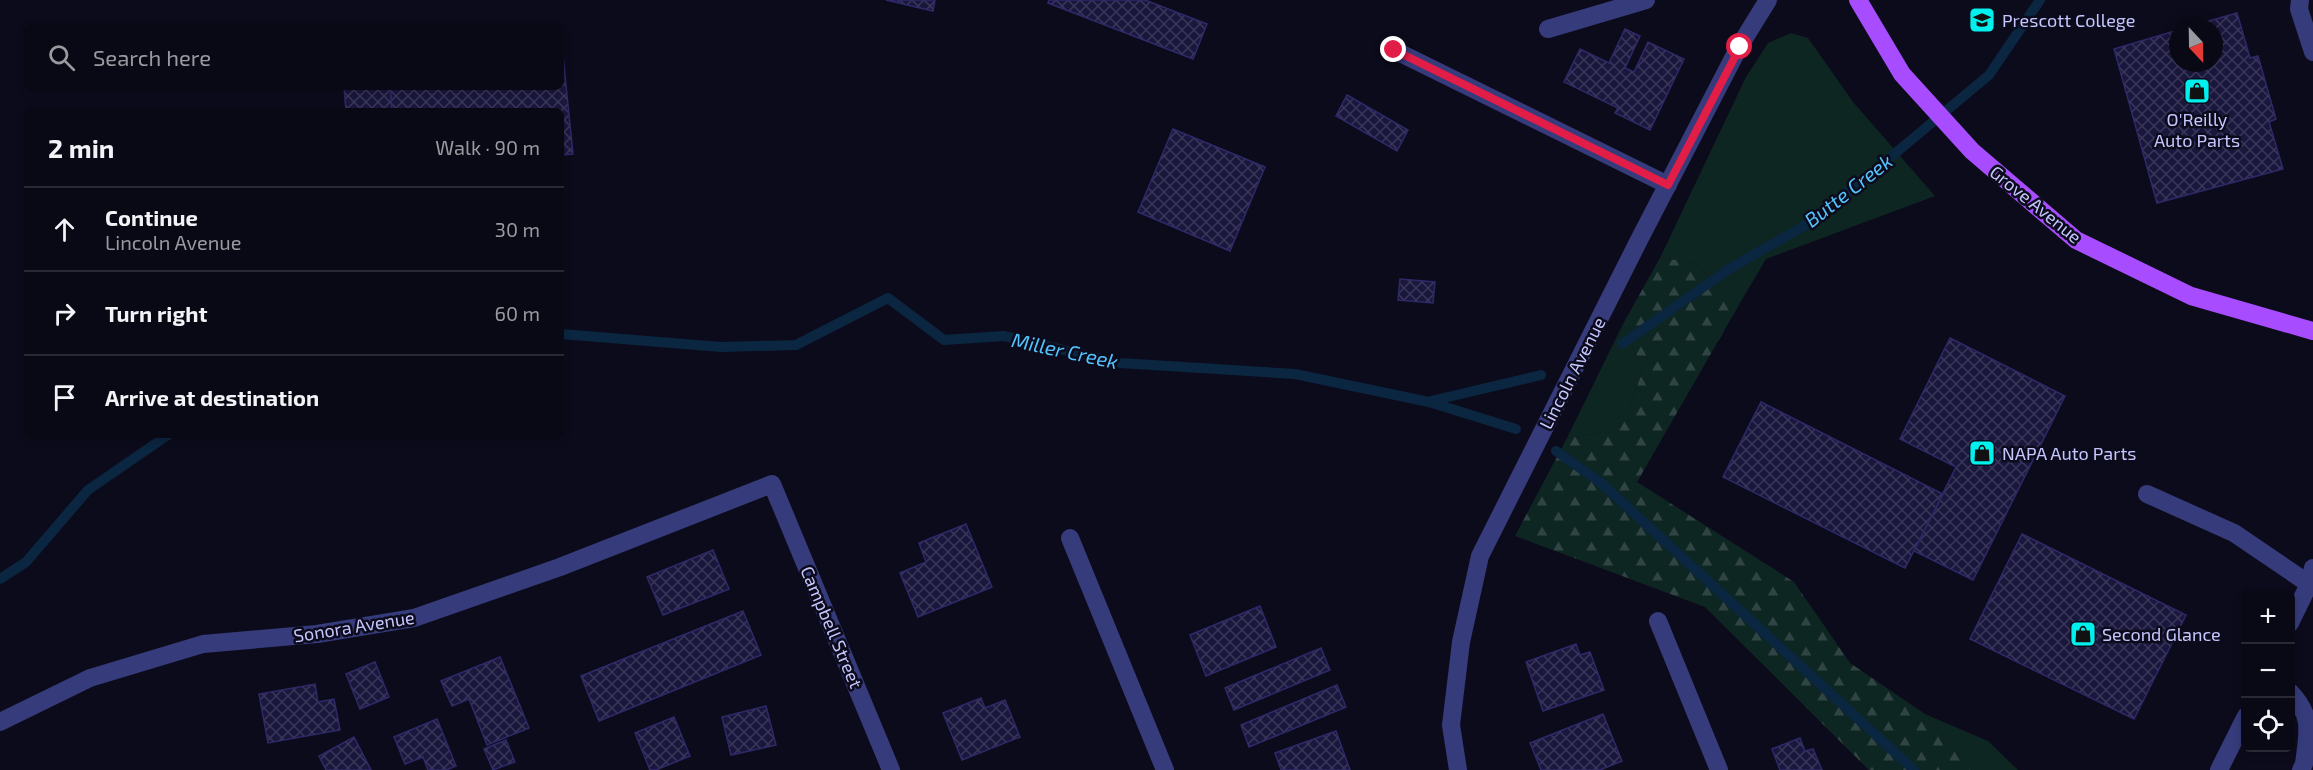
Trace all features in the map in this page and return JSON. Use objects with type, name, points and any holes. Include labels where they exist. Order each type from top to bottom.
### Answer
[{"type":"main road","name":"Grove Avenue","points":[[1858,0],[1902,74],[1972,152],[2076,240],[2191,296],[2313,331]]},
{"type":"street","points":[[1548,29],[1646,0]]},
{"type":"street","name":"Lincoln Avenue","points":[[1458,770],[1451,724],[1461,642],[1480,556],[1668,185],[1740,47],[1768,0]]},
{"type":"street","points":[[2300,0],[2299,9],[2313,52]]},
{"type":"street","points":[[1394,50],[1668,185]]},
{"type":"street","name":"Sonora Avenue","points":[[0,722],[90,678],[203,644],[317,634],[414,618],[560,567],[772,484]]},
{"type":"street","name":"Campbell Street","points":[[772,484],[891,770]]},
{"type":"street","points":[[2147,494],[2234,533],[2311,576],[2295,612]]},
{"type":"street","points":[[1070,538],[1165,770]]},
{"type":"street","points":[[1658,621],[1719,770]]},
{"type":"street","points":[[2295,696],[2302,702],[2310,717],[2304,764],[2301,770]]},
{"type":"street","points":[[2219,770],[2241,726]]},
{"type":"green space","points":[[1791,33],[1808,38],[1853,102],[1935,196],[1766,259],[1740,303],[1693,262],[1660,258],[1746,77],[1768,43]]},
{"type":"green space","points":[[1660,258],[1693,262],[1740,303],[1637,482],[1794,582],[1850,663],[1925,714],[1970,770],[1869,770],[1705,607],[1515,536],[1567,438],[1600,433],[1629,408],[1643,370],[1623,324]]},
{"type":"green space","points":[[1623,324],[1643,370],[1629,408],[1600,433],[1567,438]]},
{"type":"green space","points":[[1925,714],[1988,741],[2018,770],[1970,770]]},
{"type":"building","points":[[886,0],[935,0],[933,11]]},
{"type":"building","points":[[1049,0],[1145,0],[1207,24],[1193,59],[1048,3]]},
{"type":"building","name":"O'Reilly Auto Parts","points":[[2237,13],[2250,58],[2258,56],[2276,119],[2269,122],[2283,169],[2157,203],[2114,49],[2169,33],[2169,72],[2223,72],[2223,18],[2220,18]]},
{"type":"building","points":[[1625,29],[1640,36],[1625,68],[1634,72],[1648,42],[1684,59],[1650,130],[1615,113],[1618,108],[1564,82],[1580,49],[1609,63]]},
{"type":"building","points":[[564,66],[573,154],[564,155],[564,108],[392,108],[390,90],[564,90]]},
{"type":"building","points":[[344,90],[390,90],[392,108],[346,108]]},
{"type":"building","points":[[1347,95],[1408,130],[1397,151],[1336,116]]},
{"type":"building","points":[[1173,129],[1265,167],[1230,251],[1138,212]]},
{"type":"building","points":[[1400,279],[1435,282],[1433,303],[1398,300]]},
{"type":"building","name":"NAPA Auto Parts","points":[[1950,338],[2065,396],[1973,580],[1914,551],[1956,467],[1900,439]]},
{"type":"building","points":[[1761,402],[1943,494],[1905,568],[1723,477]]},
{"type":"building","points":[[966,524],[992,587],[918,617],[900,573],[926,562],[919,543]]},
{"type":"building","points":[[2022,534],[2186,615],[2134,719],[1970,639]]},
{"type":"building","points":[[713,550],[729,589],[663,615],[647,577]]},
{"type":"building","points":[[1260,606],[1276,647],[1206,676],[1190,635]]},
{"type":"building","points":[[743,611],[761,655],[599,721],[581,676]]},
{"type":"building","points":[[1576,644],[1580,655],[1590,652],[1604,690],[1543,711],[1526,662]]},
{"type":"building","points":[[1321,648],[1330,670],[1234,710],[1225,688]]},
{"type":"building","points":[[500,657],[529,728],[487,745],[469,699],[452,706],[441,681]]},
{"type":"building","points":[[375,662],[389,697],[360,709],[346,674]]},
{"type":"building","points":[[315,684],[318,702],[334,699],[340,730],[268,743],[259,694]]},
{"type":"building","points":[[1337,685],[1346,707],[1249,747],[1241,725]]},
{"type":"building","points":[[981,698],[985,708],[1005,700],[1020,737],[962,760],[943,713]]},
{"type":"building","points":[[766,706],[776,745],[731,755],[722,717]]},
{"type":"building","points":[[1603,714],[1622,761],[1600,770],[1541,770],[1530,743]]},
{"type":"building","points":[[674,717],[690,756],[656,770],[650,770],[635,733]]},
{"type":"building","points":[[437,719],[456,766],[446,770],[428,770],[423,757],[405,764],[394,737]]},
{"type":"building","points":[[1336,731],[1350,770],[1281,770],[1275,753]]},
{"type":"building","points":[[354,737],[371,770],[326,770],[319,756]]},
{"type":"building","points":[[1800,738],[1805,751],[1813,749],[1822,770],[1780,770],[1772,749]]},
{"type":"building","points":[[506,740],[515,762],[493,770],[484,749]]},
{"type":"waterway","name":"Butte Creek","points":[[1622,344],[1729,269],[1804,226],[1868,176],[1989,75],[2040,0]]},
{"type":"waterway","name":"Miller Creek","points":[[564,334],[721,347],[796,345],[888,298],[944,340],[1004,336],[1120,363],[1295,374],[1429,402],[1516,429]]},
{"type":"waterway","name":"Butte Creek","points":[[1431,401],[1541,375]]},
{"type":"waterway","name":"Miller Creek","points":[[0,579],[26,562],[88,490],[164,438]]},
{"type":"waterway","points":[[1556,451],[1600,482],[1914,770]]},
{"type":"place","name":"Prescott College","points":[[1982,20]]},
{"type":"place","name":"O'Reilly Auto Parts","points":[[2197,91]]},
{"type":"place","name":"NAPA Auto Parts","points":[[1982,453]]},
{"type":"place","name":"Second Glance","points":[[2083,634]]},
{"type":"route","points":[[1394,50],[1668,185],[1740,47]]}]
